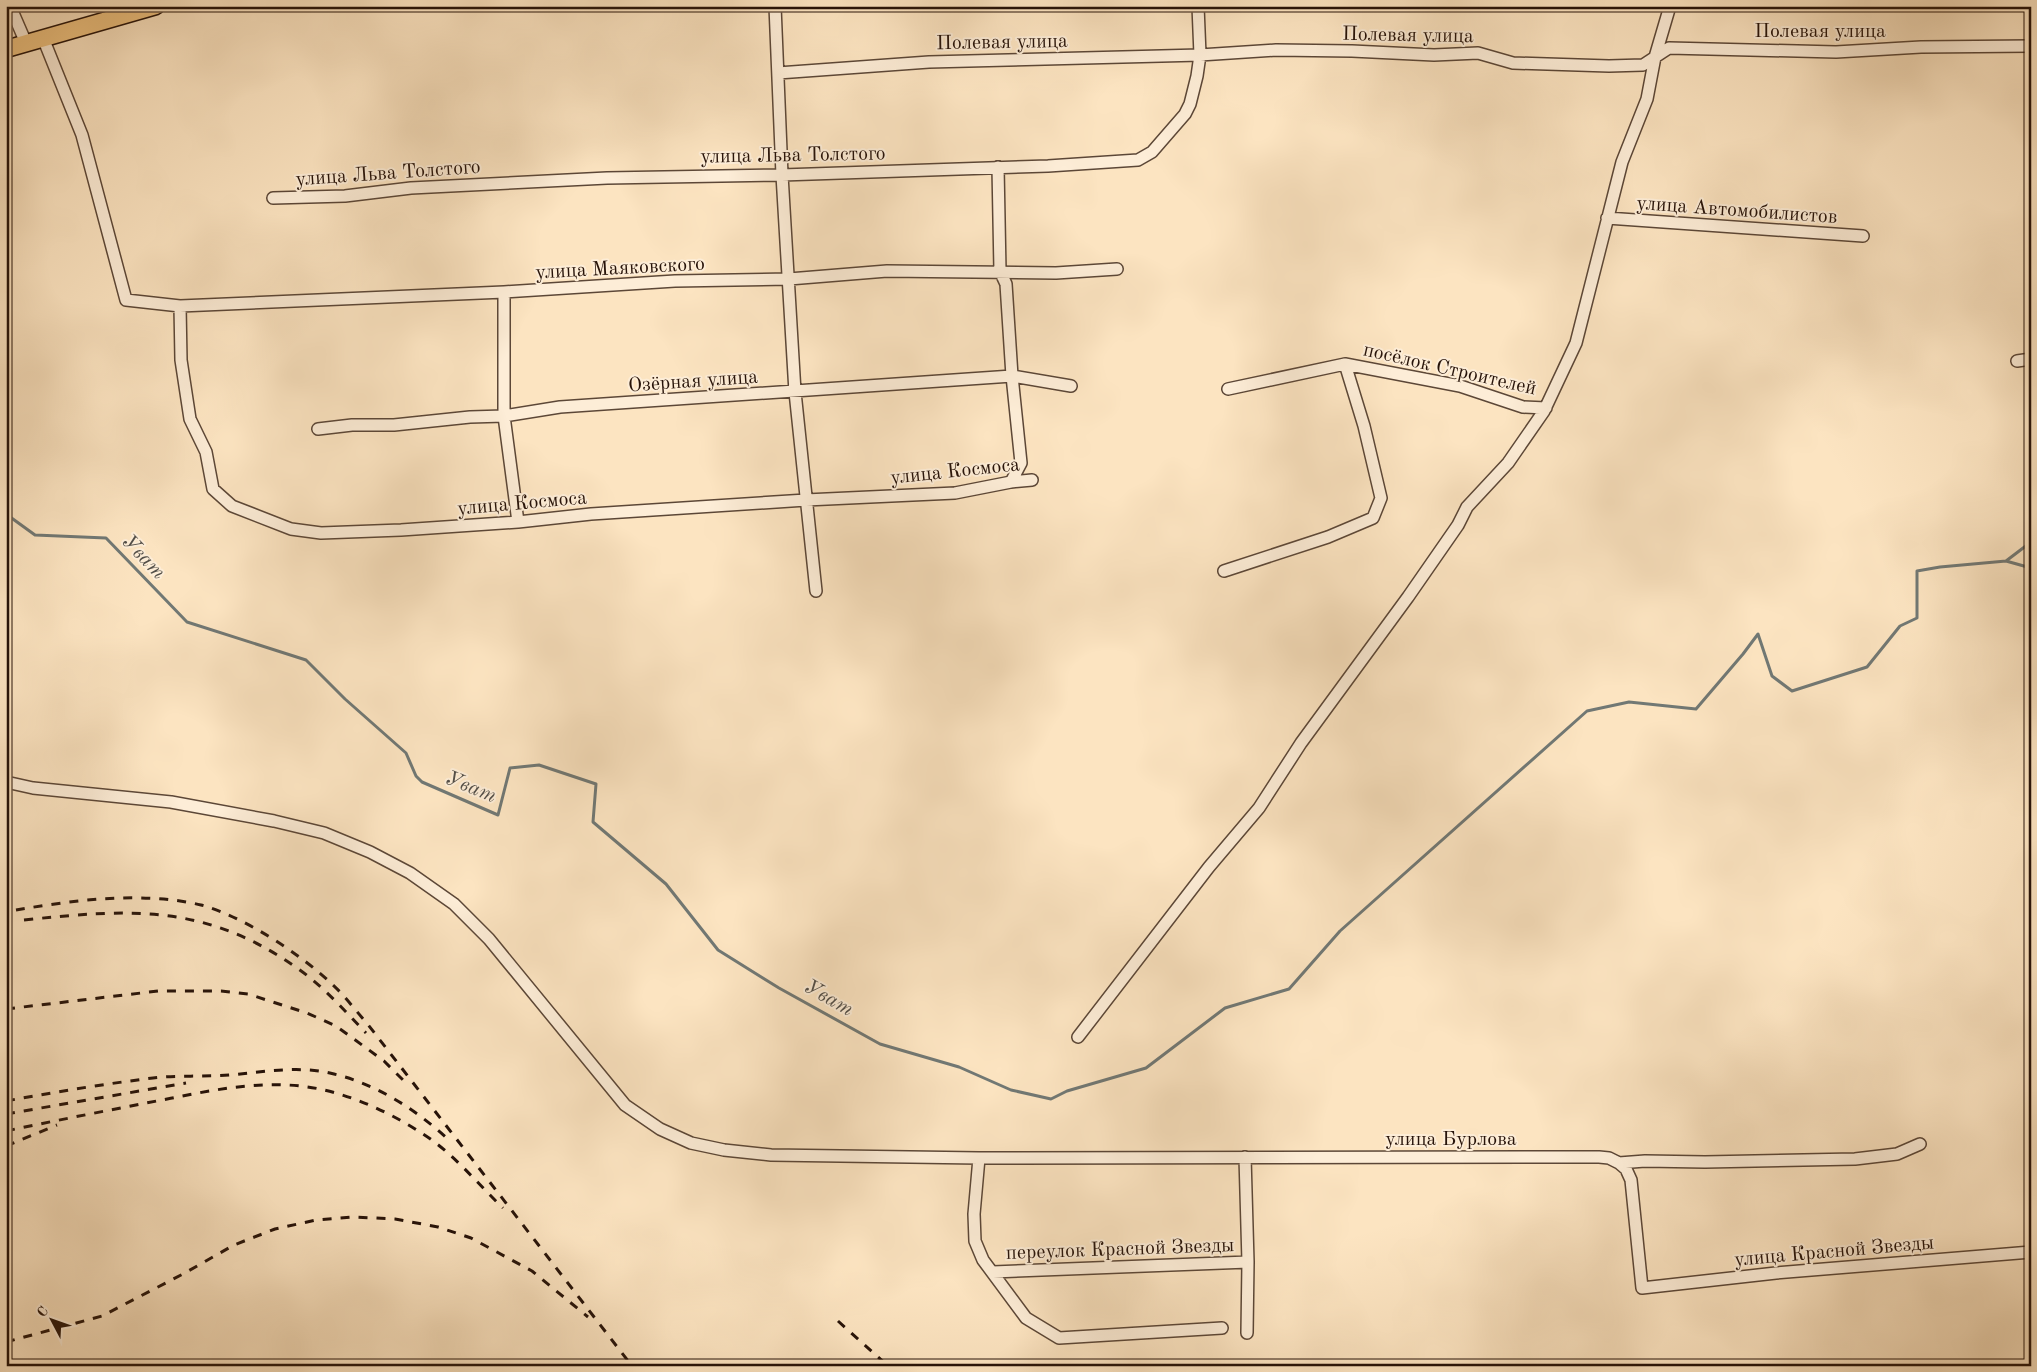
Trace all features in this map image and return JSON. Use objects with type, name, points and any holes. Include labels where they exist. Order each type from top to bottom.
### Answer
[{"type":"highway","points":[[6,49],[156,6]]},
{"type":"street","points":[[10,6],[26,43]]},
{"type":"street","points":[[775,6],[782,175],[795,392],[816,591]]},
{"type":"street","name":"улица Льва Толстого","points":[[273,198],[346,196],[411,188],[607,178],[782,175],[1106,163],[1138,160],[1152,152],[1185,114],[1190,104],[1200,55],[1198,6]]},
{"type":"street","points":[[1078,1037],[1209,867],[1259,808],[1301,743],[1414,589],[1458,525],[1467,507],[1508,463],[1546,408],[1576,343],[1622,162],[1647,99],[1655,57],[1670,6]]},
{"type":"street","name":"улица Маяковского","points":[[43,38],[82,135],[126,300],[180,306],[504,292],[675,281],[789,279],[887,271],[1056,272],[1117,269]]},
{"type":"street","name":"Полевая улица","points":[[778,73],[929,62],[1200,55],[1276,50],[1434,55],[1478,53],[1513,63],[1609,66],[1643,65],[1669,48],[1836,52],[1921,47],[2031,46]]},
{"type":"street","points":[[998,167],[1000,271],[1006,284],[1020,463],[1011,482]]},
{"type":"street","name":"улица Автомобилистов","points":[[1607,218],[1863,236]]},
{"type":"street","points":[[504,292],[504,416],[518,522]]},
{"type":"street","name":"улица Космоса","points":[[180,306],[181,360],[190,419],[206,452],[213,489],[232,506],[291,529],[322,533],[401,530],[518,522],[591,514],[806,500],[955,493],[1011,482],[1032,480]]},
{"type":"street","points":[[2016,360],[2031,359]]},
{"type":"street","name":"посёлок Строителей","points":[[1224,571],[1328,537],[1373,518],[1381,498],[1364,426],[1346,364]]},
{"type":"street","name":"посёлок Строителей","points":[[1228,388],[1346,364],[1460,386],[1523,407],[1546,408]]},
{"type":"street","name":"Озёрная улица","points":[[318,429],[352,425],[394,425],[470,417],[504,416],[560,407],[1012,376],[1071,386]]},
{"type":"street","name":"улица Бурлова","points":[[6,782],[33,788],[189,805],[324,833],[370,852],[410,873],[454,904],[489,939],[626,1105],[660,1129],[692,1143],[724,1150],[771,1154],[979,1158],[1599,1157],[1609,1158],[1619,1163],[1645,1161],[1704,1162],[1855,1159],[1897,1154],[1920,1144]]},
{"type":"street","points":[[1245,1157],[1248,1262],[1247,1333]]},
{"type":"street","points":[[979,1158],[974,1214],[975,1241],[983,1260],[1026,1318],[1059,1338],[1222,1328]]},
{"type":"street","name":"улица Красной Звезды","points":[[1619,1163],[1626,1169],[1631,1180],[1642,1288],[1776,1273],[2031,1252]]},
{"type":"street","name":"переулок Красной Звезды","points":[[993,1272],[1248,1262]]},
{"type":"waterway","name":"Уват","points":[[6,514],[35,535],[106,538],[187,622],[306,660],[345,699],[406,753],[416,776],[422,782],[498,815],[510,768],[539,765],[596,784],[593,822],[666,884],[718,950],[779,988],[880,1044],[959,1067],[1011,1090],[1051,1099],[1067,1091],[1146,1068],[1225,1008],[1289,989],[1340,931],[1587,711],[1629,702],[1696,709],[1758,634],[1772,676],[1792,691],[1867,667],[1900,626],[1917,618],[1917,571],[2006,561],[2031,542]]},
{"type":"waterway","name":"Уват","points":[[2006,561],[2031,568]]},
{"type":"railway","points":[[16,910],[108,898],[156,898],[179,901],[217,910],[253,927],[289,949],[337,989],[366,1022],[632,1366]]},
{"type":"railway","points":[[24,920],[62,916],[132,913],[198,921],[230,932],[263,947],[297,968],[333,999],[366,1033]]},
{"type":"railway","points":[[6,1009],[158,991],[221,991],[248,994],[307,1013],[336,1026],[384,1061],[403,1080]]},
{"type":"railway","points":[[6,1101],[153,1078],[229,1075],[282,1070],[321,1071],[367,1085],[397,1100],[451,1142]]},
{"type":"railway","points":[[6,1114],[186,1083]]},
{"type":"railway","points":[[6,1131],[214,1090],[266,1085],[316,1088],[364,1103],[395,1117],[423,1134],[455,1159],[503,1208]]},
{"type":"railway","points":[[6,1146],[57,1125]]},
{"type":"railway","points":[[6,1342],[102,1316],[234,1245],[275,1229],[316,1220],[353,1217],[395,1219],[438,1227],[471,1238],[532,1271],[588,1317]]},
{"type":"railway","points":[[838,1321],[888,1366]]}]
